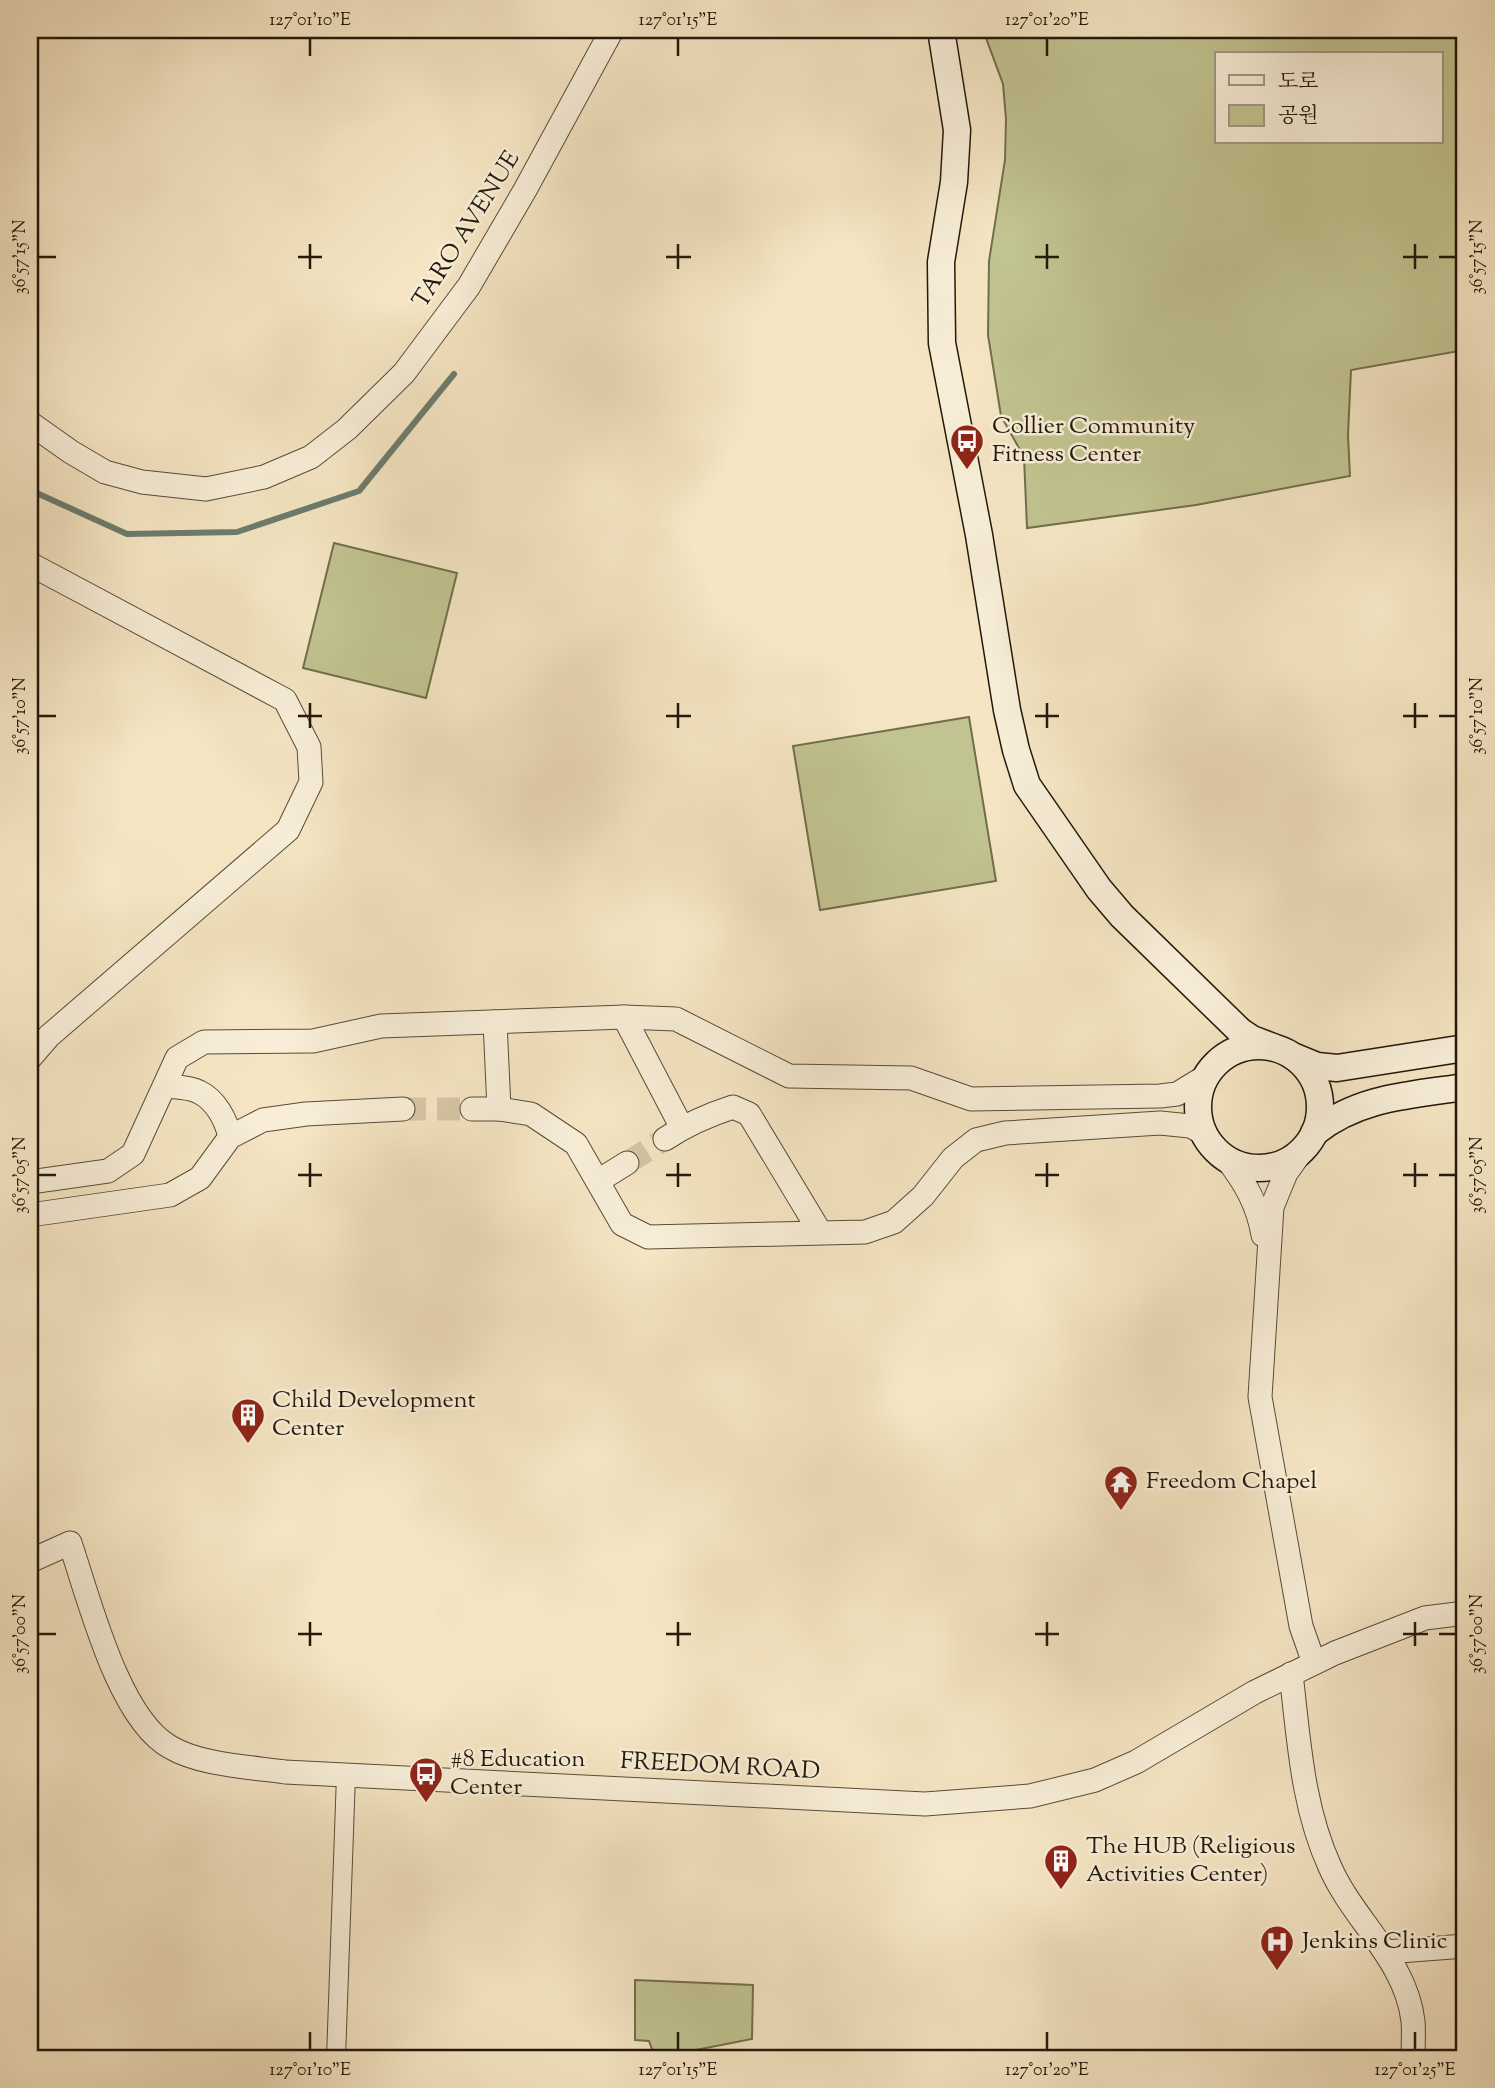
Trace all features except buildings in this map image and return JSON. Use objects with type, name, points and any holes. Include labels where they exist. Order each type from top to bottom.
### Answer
[{"type":"main road","points":[[931,30],[948,79]]},
{"type":"main road","points":[[941,30],[957,130],[954,182],[941,262],[943,343],[979,536],[1002,683],[1016,750],[1027,785],[1099,889],[1122,916],[1240,1031],[1252,1039],[1317,1066],[1336,1068],[1465,1048]]},
{"type":"main road","points":[[1210,1000],[1221,1020],[1224,1041],[1199,1095],[1198,1115],[1204,1133],[1213,1147],[1226,1158],[1245,1166],[1265,1168],[1284,1163],[1332,1119],[1355,1107],[1465,1087]]},
{"type":"main road","points":[[1212,1069],[1235,1050],[1254,1046],[1283,1051],[1307,1068],[1318,1091],[1320,1117],[1308,1143]]},
{"type":"street","name":"TARO AVENUE","points":[[30,423],[105,472],[142,482],[206,489],[264,477],[311,457],[346,429],[404,373],[469,286],[612,30]]},
{"type":"street","points":[[30,565],[285,700],[309,747],[311,782],[288,830],[49,1036],[30,1058]]},
{"type":"street","points":[[30,1182],[108,1171],[133,1154],[177,1058],[204,1042],[313,1041],[381,1026],[624,1017],[676,1019],[789,1076],[911,1078],[971,1099],[1177,1094],[1212,1069]]},
{"type":"street","points":[[624,1017],[674,1133],[733,1107],[749,1114],[820,1232]]},
{"type":"street","points":[[495,1022],[499,1109]]},
{"type":"street","points":[[165,1086],[199,1092],[216,1106],[226,1121],[230,1138]]},
{"type":"street","points":[[30,1215],[170,1195],[200,1178],[230,1138],[263,1120],[306,1114],[403,1109]]},
{"type":"street","points":[[472,1109],[499,1109],[531,1114],[576,1144],[622,1224],[648,1237],[865,1232],[894,1222],[923,1196],[953,1158],[976,1140],[1005,1133],[1160,1123],[1190,1126],[1204,1133]]},
{"type":"street","points":[[1308,1143],[1286,1174],[1272,1207],[1260,1397],[1301,1626],[1314,1663]]},
{"type":"street","points":[[1226,1158],[1247,1187],[1260,1217],[1268,1259]]},
{"type":"street","points":[[598,1181],[627,1163]]},
{"type":"street","name":"FREEDOM ROAD","points":[[30,1562],[70,1543],[109,1657],[128,1697],[151,1734],[191,1757],[266,1769],[346,1775],[926,1804],[1030,1796],[1095,1780],[1136,1762],[1255,1692],[1314,1663],[1425,1618],[1465,1613]]},
{"type":"street","points":[[1291,1674],[1304,1785],[1316,1835],[1331,1870],[1401,1979],[1413,2019],[1413,2058]]},
{"type":"street","points":[[336,2058],[346,1775]]},
{"type":"street","points":[[1386,1952],[1465,1946]]},
{"type":"green space","points":[[983,30],[1465,30],[1465,350],[1351,370],[1348,435],[1350,476],[1196,505],[1027,528],[1024,457],[1001,416],[988,335],[989,261],[1005,160],[1003,84]]},
{"type":"green space","points":[[334,543],[457,573],[426,698],[303,668]]},
{"type":"green space","points":[[969,717],[996,881],[820,910],[793,746]]},
{"type":"green space","points":[[635,1980],[753,1985],[752,2039],[655,2058],[649,2041],[635,2040]]},
{"type":"waterway","points":[[30,490],[127,534],[237,532],[359,491],[454,374]]},
{"type":"tunnel","points":[[403,1109],[472,1109]]},
{"type":"tunnel","points":[[627,1163],[665,1139]]},
{"type":"place","name":"Collier Community Fitness Center","points":[[967,471]]},
{"type":"place","name":"Child Development Center","points":[[248,1445]]},
{"type":"place","name":"Freedom Chapel","points":[[1121,1512]]},
{"type":"place","name":"#8 Education Center","points":[[426,1804]]},
{"type":"place","name":"The HUB (Religious Activities Center)","points":[[1061,1891]]},
{"type":"place","name":"Jenkins Clinic","points":[[1277,1972]]}]
